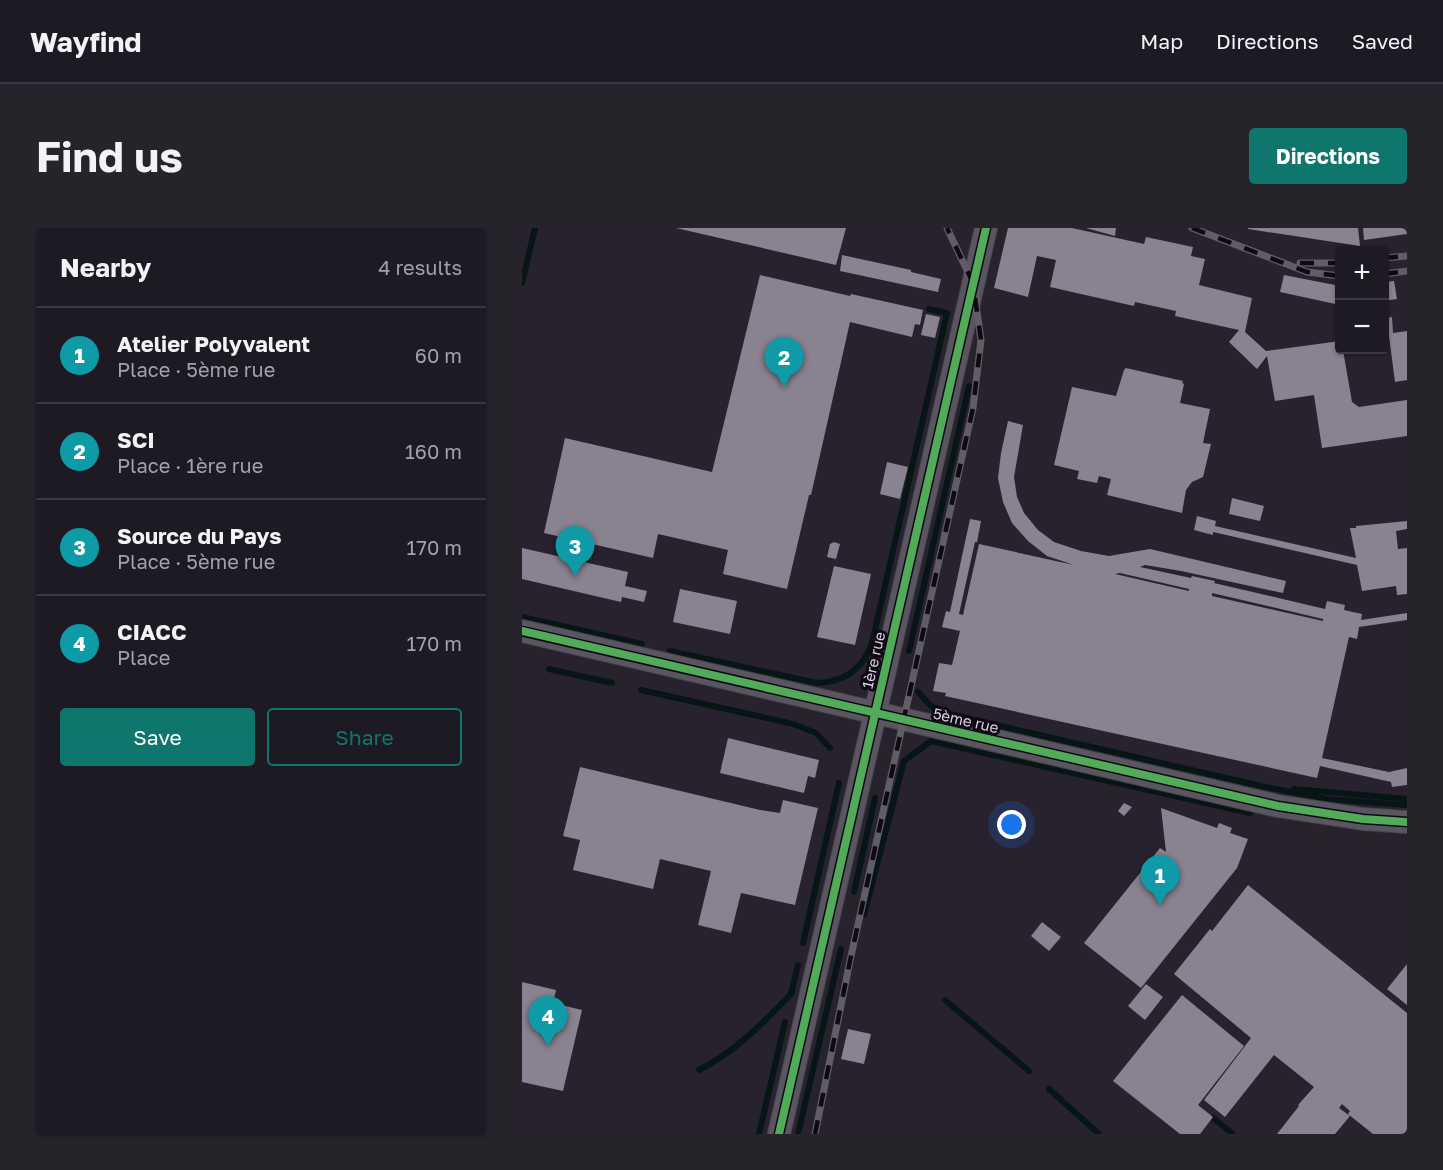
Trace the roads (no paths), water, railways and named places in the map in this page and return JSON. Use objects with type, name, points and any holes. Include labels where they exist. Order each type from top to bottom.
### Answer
[{"type":"street","name":"1ère rue","points":[[779,1134],[986,228]]},
{"type":"street","name":"5ème rue","points":[[522,632],[1278,806],[1363,819],[1407,822]]},
{"type":"waterway","points":[[522,283],[535,228]]},
{"type":"waterway","points":[[670,651],[817,683],[844,677],[858,667],[872,643],[947,313],[929,309]]},
{"type":"waterway","points":[[909,651],[969,386]]},
{"type":"waterway","points":[[522,617],[642,644]]},
{"type":"waterway","points":[[549,669],[612,683]]},
{"type":"waterway","points":[[641,690],[789,723]]},
{"type":"waterway","points":[[918,692],[931,706],[946,713],[1013,729],[1326,799],[1407,805]]},
{"type":"waterway","points":[[793,724],[816,733],[830,748]]},
{"type":"waterway","points":[[864,915],[904,761],[931,741],[1250,813]]},
{"type":"waterway","points":[[803,943],[839,783]]},
{"type":"waterway","points":[[1294,789],[1407,799]]},
{"type":"waterway","points":[[854,892],[875,798]]},
{"type":"waterway","points":[[798,1134],[841,949]]},
{"type":"waterway","points":[[791,994],[798,965]]},
{"type":"waterway","points":[[699,1070],[737,1046],[792,993]]},
{"type":"waterway","points":[[945,1000],[1029,1071]]},
{"type":"waterway","points":[[759,1134],[785,1022]]},
{"type":"waterway","points":[[1049,1089],[1099,1134]]},
{"type":"waterway","points":[[1213,1118],[1233,1134]]},
{"type":"railway","points":[[815,1134],[851,956],[973,408],[981,340],[973,283],[947,228]]},
{"type":"railway","points":[[1192,228],[1307,272],[1335,275]]},
{"type":"railway","points":[[1389,258],[1407,256]]},
{"type":"railway","points":[[1300,263],[1335,263]]},
{"type":"railway","points":[[1389,273],[1407,271]]},
{"type":"place","name":"SCI","points":[[784,387]]},
{"type":"place","name":"Source du Pays","points":[[575,576]]},
{"type":"place","name":"Atelier Polyvalent","points":[[1160,905]]},
{"type":"place","name":"CIACC","points":[[548,1046]]}]
